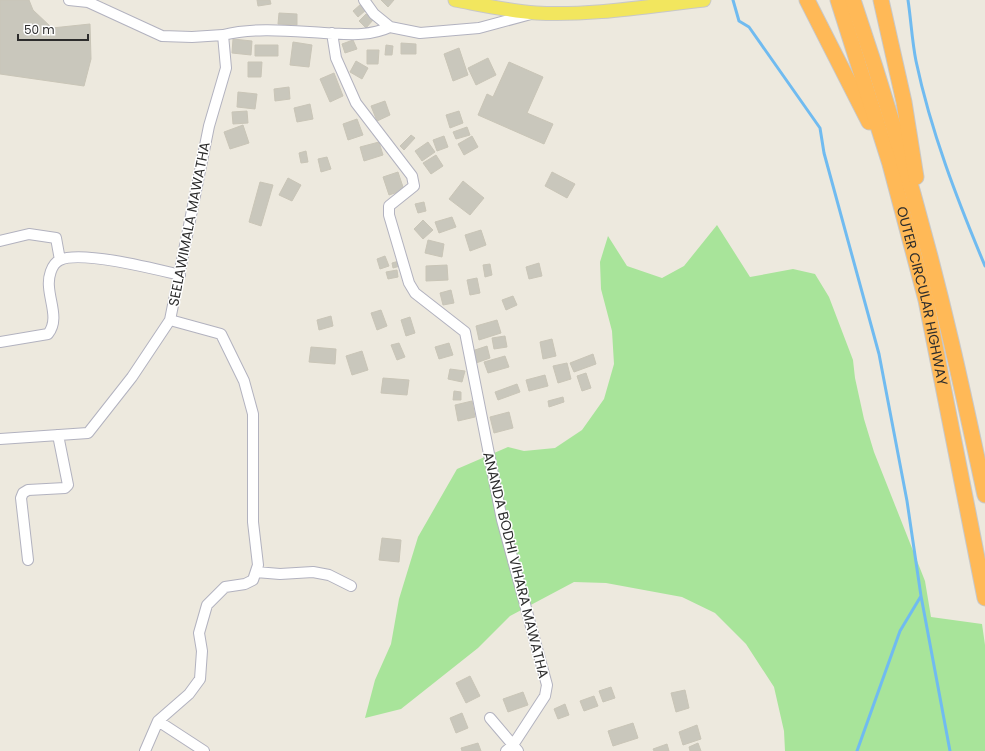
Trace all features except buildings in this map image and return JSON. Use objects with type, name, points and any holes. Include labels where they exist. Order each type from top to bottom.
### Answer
[{"type":"highway","points":[[807,0],[890,164]]},
{"type":"highway","name":"OUTER CIRCULAR HIGHWAY","points":[[838,0],[890,164],[926,300],[985,598]]},
{"type":"highway","name":"OUTER CIRCULAR HIGHWAY","points":[[853,0],[883,90],[930,260],[951,341],[985,495]]},
{"type":"highway","points":[[881,0],[904,102],[930,260]]},
{"type":"main road","points":[[455,0],[509,10],[535,13],[623,9],[704,0]]},
{"type":"street","points":[[69,0],[88,2],[162,36],[192,38],[268,30],[352,35],[379,32],[390,28],[420,33],[480,28],[535,13]]},
{"type":"street","points":[[364,0],[374,14],[390,28]]},
{"type":"street","name":"ANANDA BODHI VIHARA MAWATHA","points":[[332,33],[336,58],[356,103],[412,176],[414,186],[389,206],[389,215],[408,283],[415,293],[465,332],[502,520],[547,685],[545,696],[512,749],[490,718]]},
{"type":"street","name":"SEELAWIMALA MAWATHA","points":[[223,35],[226,68],[209,126],[170,320],[221,334],[244,380],[253,414],[253,522],[258,565],[254,576]]},
{"type":"street","points":[[0,241],[29,234],[56,238],[60,260]]},
{"type":"street","points":[[0,342],[48,334],[54,327],[54,317],[48,285],[52,267],[60,260],[75,258],[115,261],[180,275]]},
{"type":"street","points":[[0,439],[88,433],[132,377],[170,320]]},
{"type":"street","points":[[28,560],[21,498],[23,493],[28,490],[65,488],[68,485],[58,435]]},
{"type":"street","points":[[145,751],[158,721],[189,694],[200,679],[202,651],[199,633],[207,605],[225,587],[245,584],[254,576],[313,572],[329,575],[351,586]]},
{"type":"street","points":[[158,721],[204,751]]},
{"type":"green space","points":[[717,225],[750,277],[793,269],[815,274],[829,297],[853,360],[855,378],[864,419],[874,452],[925,581],[931,617],[982,624],[985,645],[985,751],[785,751],[784,731],[774,687],[746,644],[715,613],[682,597],[606,583],[574,582],[510,616],[478,648],[401,709],[365,718],[375,680],[391,644],[399,599],[418,537],[457,469],[508,447],[524,451],[555,448],[582,430],[604,399],[614,364],[612,331],[601,289],[600,262],[608,236],[627,266],[662,278],[684,266]]},
{"type":"waterway","points":[[733,0],[739,21],[749,27],[820,128],[824,153],[879,354],[907,501],[921,596],[950,751]]},
{"type":"waterway","points":[[908,0],[913,46],[929,114],[955,190],[985,266]]},
{"type":"waterway","points":[[857,751],[900,631],[921,596]]}]
